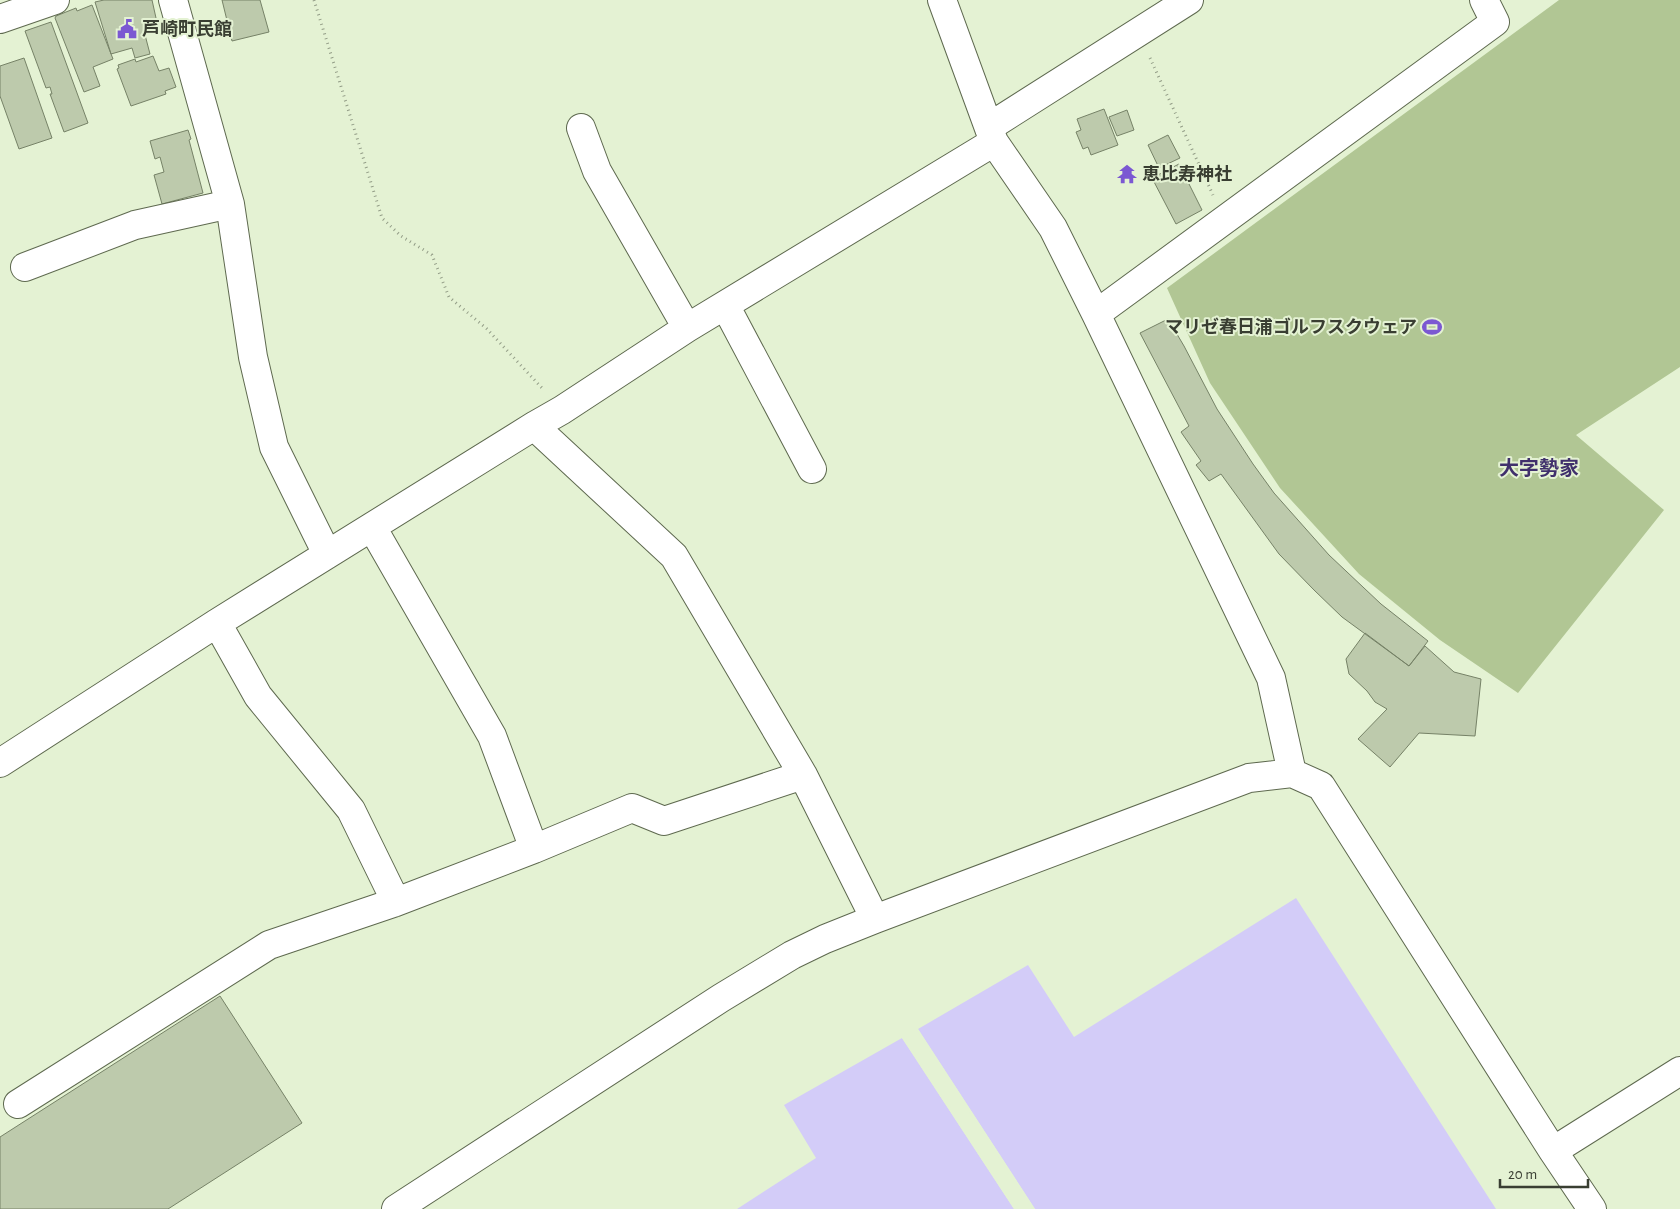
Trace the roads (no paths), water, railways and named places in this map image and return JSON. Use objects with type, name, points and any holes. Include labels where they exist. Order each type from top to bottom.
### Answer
[{"type":"street","points":[[0,19],[54,0]]},
{"type":"street","points":[[173,0],[230,204],[254,357],[274,447],[328,554]]},
{"type":"street","points":[[942,0],[991,135],[1052,228],[1096,314],[1271,678],[1292,773]]},
{"type":"street","points":[[0,763],[217,623],[562,410],[687,328],[991,135],[1138,32],[1189,0]]},
{"type":"street","points":[[1096,314],[1495,22],[1484,0]]},
{"type":"street","points":[[581,128],[597,171],[687,328]]},
{"type":"street","points":[[25,266],[135,226],[230,204]]},
{"type":"street","points":[[725,305],[812,469]]},
{"type":"street","points":[[534,426],[674,556],[803,775],[875,919]]},
{"type":"street","points":[[372,527],[492,736],[534,849]]},
{"type":"street","points":[[217,623],[258,696],[352,810],[396,902]]},
{"type":"street","points":[[396,1209],[721,998],[792,955],[825,939],[875,919],[1249,778],[1292,773],[1321,786],[1553,1151],[1592,1209]]},
{"type":"street","points":[[18,1104],[269,945],[396,902],[534,849],[632,808],[664,821],[803,775]]},
{"type":"street","points":[[1553,1151],[1680,1071]]},
{"type":"place","name":"芦崎町民館","points":[[127,29]]},
{"type":"place","name":"恵比寿神社","points":[[1127,174]]},
{"type":"place","name":"マリゼ春日浦ゴルフスクウェア","points":[[1432,327]]},
{"type":"district","name":"大字勢家","points":[[1539,468]]}]
